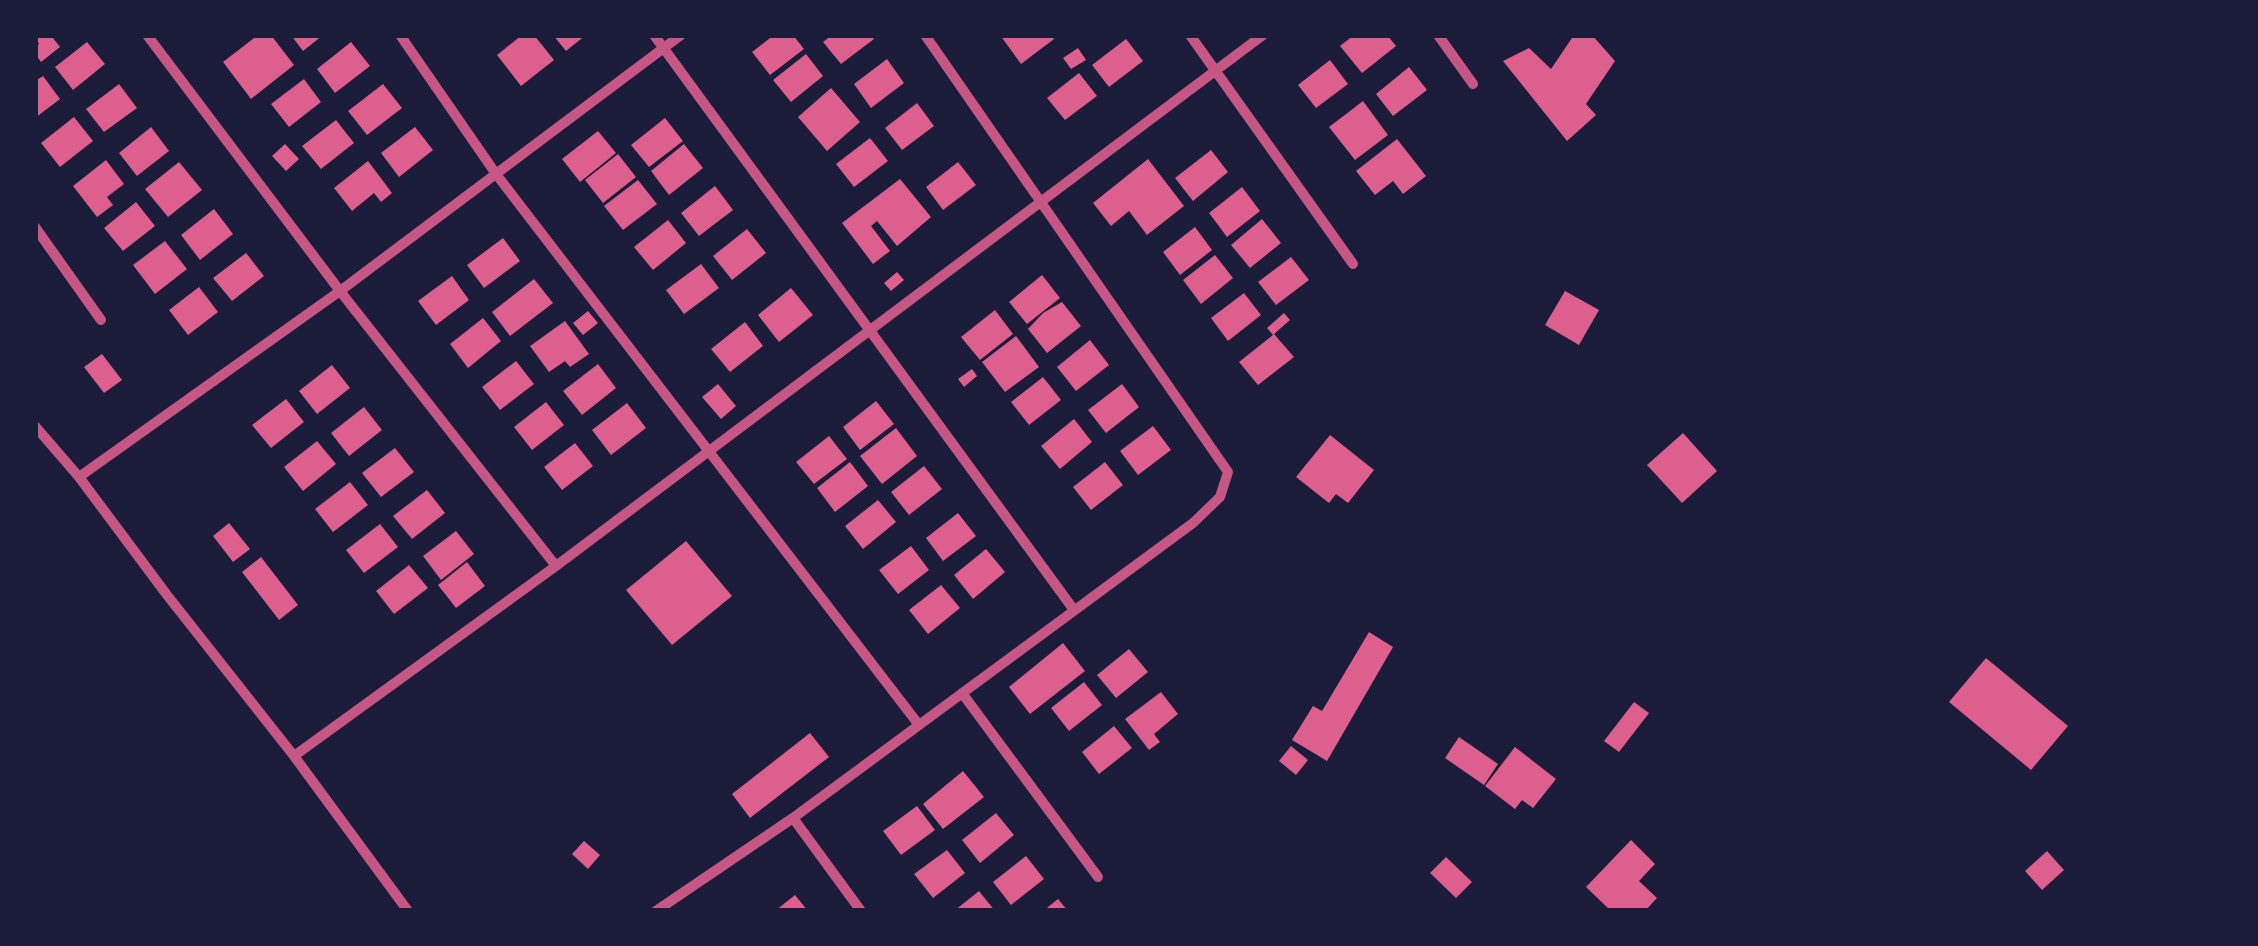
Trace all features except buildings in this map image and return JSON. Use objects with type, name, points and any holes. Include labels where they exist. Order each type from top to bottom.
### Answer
[{"type":"street","points":[[147,35],[340,291],[556,566]]},
{"type":"street","points":[[400,35],[496,174],[919,725]]},
{"type":"street","points":[[654,35],[1074,610]]},
{"type":"street","points":[[79,477],[340,291],[681,35]]},
{"type":"street","points":[[656,911],[793,818],[1193,523],[1220,496],[1228,472],[925,35]]},
{"type":"street","points":[[1190,35],[1353,264]]},
{"type":"street","points":[[294,756],[556,566],[1264,35]]},
{"type":"street","points":[[1438,35],[1474,84]]},
{"type":"street","points":[[35,227],[101,320]]},
{"type":"street","points":[[35,426],[79,477],[294,756],[408,911]]},
{"type":"street","points":[[962,693],[1098,877]]},
{"type":"street","points":[[793,818],[862,911]]}]
